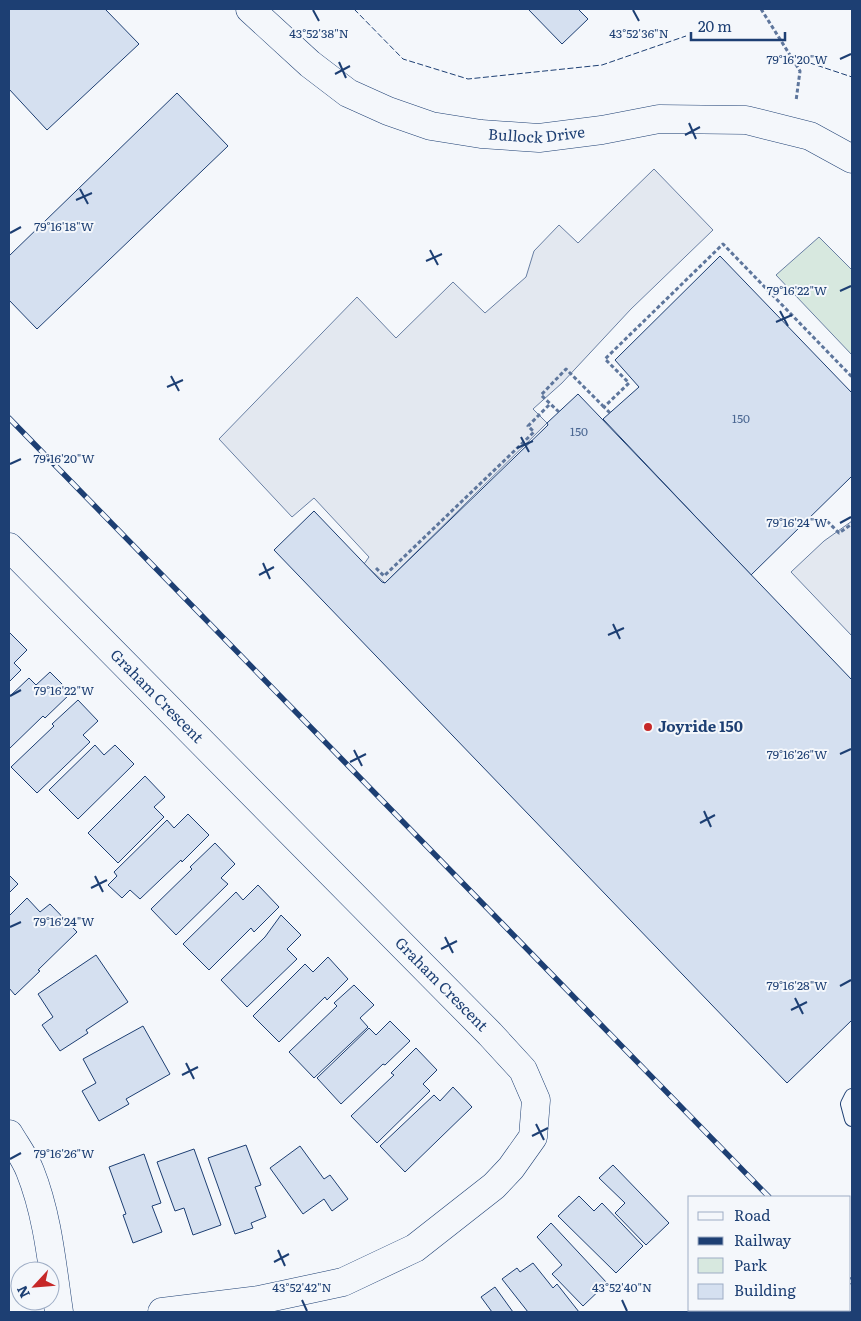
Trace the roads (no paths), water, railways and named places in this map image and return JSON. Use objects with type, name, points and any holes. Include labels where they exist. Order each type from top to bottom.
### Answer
[{"type":"street","name":"Bullock Drive","points":[[250,9],[310,64],[348,93],[388,111],[431,126],[481,134],[539,138],[602,130],[659,119],[746,120],[810,136],[852,159]]},
{"type":"street","name":"Graham Crescent","points":[[9,547],[490,1034],[523,1070],[536,1100],[533,1137],[512,1168],[494,1186],[415,1248],[343,1282],[259,1300],[162,1312]]},
{"type":"street","points":[[9,1134],[30,1170],[43,1210],[58,1312]]},
{"type":"lane","points":[[852,1096],[848,1104],[852,1119]]},
{"type":"railway","points":[[9,418],[768,1196]]},
{"type":"place","name":"Joyride 150","points":[[648,727]]}]
